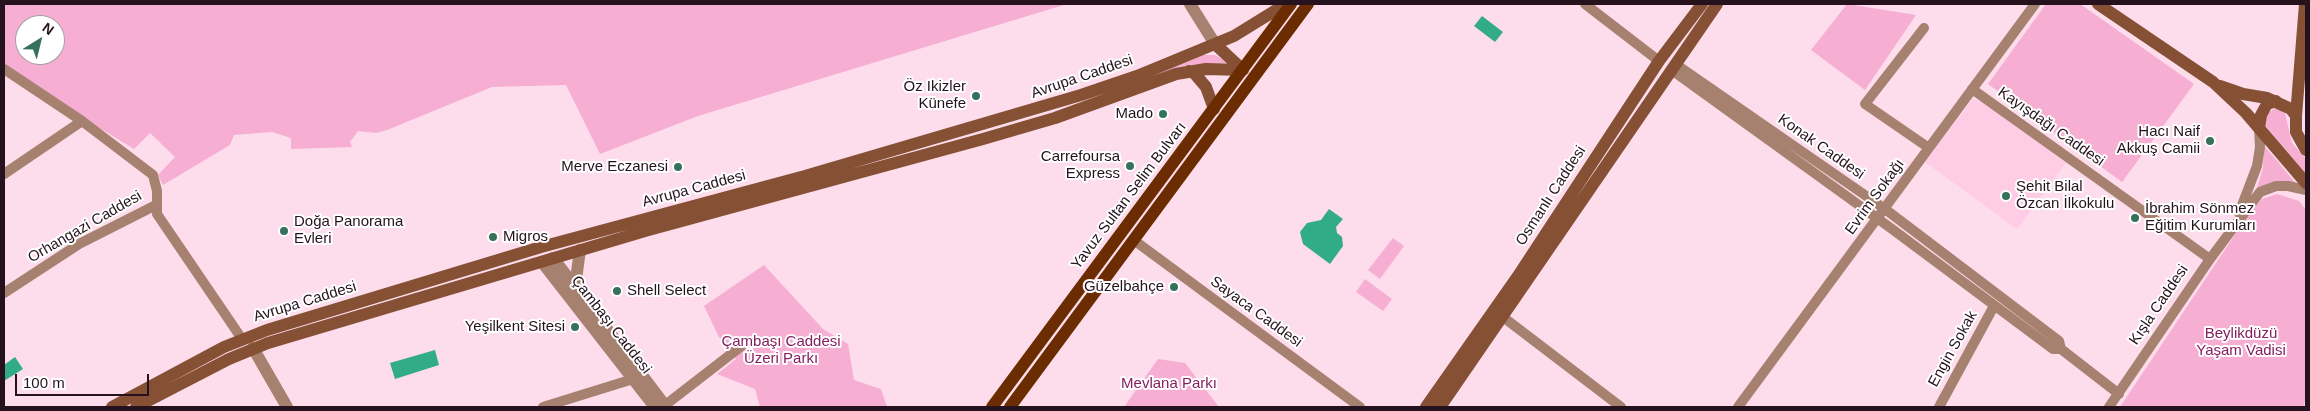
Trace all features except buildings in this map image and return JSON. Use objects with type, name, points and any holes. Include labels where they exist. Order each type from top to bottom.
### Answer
[{"type":"main road","name":"Avrupa Caddesi","points":[[112,407],[242,339],[541,247],[806,176],[1025,113],[1137,76],[1215,44],[1253,26],[1286,4]]},
{"type":"main road","name":"Yavuz Sultan Selim Bulvarı","points":[[1010,407],[1131,245],[1248,74],[1292,4]]},
{"type":"main road","name":"Yavuz Sultan Selim Bulvarı","points":[[992,407],[1214,109],[1248,74],[1308,4]]},
{"type":"main road","name":"Osmanlı Caddesi","points":[[1426,407],[1523,268],[1659,61],[1702,4]]},
{"type":"main road","name":"Osmanlı Caddesi","points":[[1440,407],[1632,126],[1675,68],[1717,4]]},
{"type":"main road","points":[[2098,4],[2213,82],[2232,91],[2276,101],[2291,109],[2296,116]]},
{"type":"main road","points":[[2304,4],[2296,132],[2306,150]]},
{"type":"main road","points":[[1215,44],[1248,74]]},
{"type":"main road","points":[[1659,61],[1662,74],[1675,68]]},
{"type":"main road","name":"Avrupa Caddesi","points":[[136,407],[154,403],[253,348],[580,250],[1055,118],[1189,71],[1216,69],[1248,74]]},
{"type":"main road","points":[[1189,71],[1195,74],[1206,86],[1214,109]]},
{"type":"main road","points":[[2213,82],[2259,128],[2306,183]]},
{"type":"main road","points":[[2259,128],[2261,115],[2267,104],[2276,101]]},
{"type":"main road","points":[[1119,236],[1117,243],[1131,245]]},
{"type":"main road","points":[[541,247],[540,252],[547,260]]},
{"type":"street","points":[[1190,4],[1215,44]]},
{"type":"street","points":[[1585,4],[1659,61]]},
{"type":"street","name":"Evrim Sokağı","points":[[1738,407],[2034,4]]},
{"type":"street","points":[[1924,28],[1865,104],[1929,148]]},
{"type":"street","name":"Konak Caddesi","points":[[1675,68],[1884,209],[2059,341],[2061,349]]},
{"type":"street","name":"Konak Caddesi","points":[[1675,68],[1994,306],[2053,349],[2061,349],[2119,394]]},
{"type":"street","points":[[4,69],[82,121],[153,175],[157,191],[157,214],[242,339]]},
{"type":"street","name":"Kayışdağı Caddesi","points":[[1972,89],[2210,259]]},
{"type":"street","points":[[4,174],[82,121]]},
{"type":"street","points":[[2237,221],[2257,166],[2260,147],[2259,128]]},
{"type":"street","points":[[2237,221],[2260,192],[2276,186],[2288,186],[2306,190]]},
{"type":"street","name":"Orhangazi Caddesi","points":[[4,293],[79,244],[156,205]]},
{"type":"street","name":"Kışla Caddesi","points":[[2108,407],[2119,394],[2237,221]]},
{"type":"street","name":"Sayaca Caddesi","points":[[1131,245],[1360,407]]},
{"type":"street","points":[[575,287],[580,250]]},
{"type":"street","name":"Çambaşı Caddesi","points":[[547,260],[575,287],[662,407]]},
{"type":"street","name":"Çambaşı Caddesi","points":[[547,260],[633,379],[662,407]]},
{"type":"street","name":"Engin Sokak","points":[[1939,407],[1994,306]]},
{"type":"street","points":[[1503,317],[1621,407]]},
{"type":"street","points":[[662,407],[748,341]]},
{"type":"street","points":[[253,348],[287,407]]},
{"type":"street","points":[[543,407],[633,379]]},
{"type":"shaded area","points":[[1482,16],[1503,32],[1495,42],[1474,26]]},
{"type":"shaded area","name":"Şehit Bilal Özcan İlkokulu","points":[[1973,99],[1984,102],[2066,163],[2017,229],[1925,162]]},
{"type":"shaded area","points":[[1329,209],[1343,219],[1336,227],[1337,233],[1342,237],[1343,246],[1330,264],[1303,244],[1300,232],[1307,223],[1321,220]]},
{"type":"shaded area","points":[[435,350],[439,365],[395,379],[390,363]]},
{"type":"shaded area","points":[[15,357],[23,369],[4,381],[4,365]]},
{"type":"green space","points":[[4,4],[1067,4],[698,116],[600,154],[566,85],[492,87],[387,130],[376,133],[358,131],[350,142],[352,147],[291,149],[291,138],[272,132],[234,135],[230,145],[163,185],[158,175],[175,157],[150,133],[134,149],[4,65]]},
{"type":"green space","points":[[1847,4],[1916,15],[1865,90],[1811,50]]},
{"type":"green space","points":[[2046,4],[2080,4],[2194,84],[2122,182],[1988,84]]},
{"type":"green space","points":[[1203,55],[1215,55],[1229,63],[1201,64],[1141,79]]},
{"type":"green space","points":[[2276,108],[2285,113],[2292,143],[2306,159],[2306,174],[2265,125],[2266,114]]},
{"type":"green space","points":[[2264,146],[2297,185],[2272,182],[2256,191],[2263,168]]},
{"type":"green space","name":"Beylikdüzü Yaşam Vadisi","points":[[2277,194],[2299,201],[2306,210],[2306,392],[2304,407],[2120,407],[2250,212],[2262,199]]},
{"type":"green space","points":[[1393,238],[1404,246],[1380,279],[1368,270]]},
{"type":"green space","name":"Çambaşı Caddesi Üzeri Parkı","points":[[764,265],[823,329],[848,344],[854,380],[881,389],[887,407],[760,407],[755,389],[717,374],[736,359],[719,337],[704,306]]},
{"type":"green space","points":[[1365,279],[1392,299],[1383,311],[1356,292]]},
{"type":"green space","name":"Mevlana Parkı","points":[[1158,359],[1185,363],[1219,407],[1124,407]]},
{"type":"place","name":"Öz Ikizler Künefe","points":[[976,96]]},
{"type":"place","name":"Mado","points":[[1163,114]]},
{"type":"place","name":"Hacı Naif Akkuş Camii","points":[[2210,141]]},
{"type":"place","name":"Carrefoursa Express","points":[[1130,166]]},
{"type":"place","name":"Merve Eczanesi","points":[[678,167]]},
{"type":"place","name":"Şehit Bilal Özcan İlkokulu","points":[[2006,196]]},
{"type":"place","name":"İbrahim Sönmez Eğitim Kurumları","points":[[2135,218]]},
{"type":"place","name":"Doğa Panorama Evleri","points":[[284,231]]},
{"type":"place","name":"Migros","points":[[493,237]]},
{"type":"place","name":"Güzelbahçe","points":[[1174,287]]},
{"type":"place","name":"Shell Select","points":[[617,291]]},
{"type":"place","name":"Yeşilkent Sitesi","points":[[575,327]]}]
